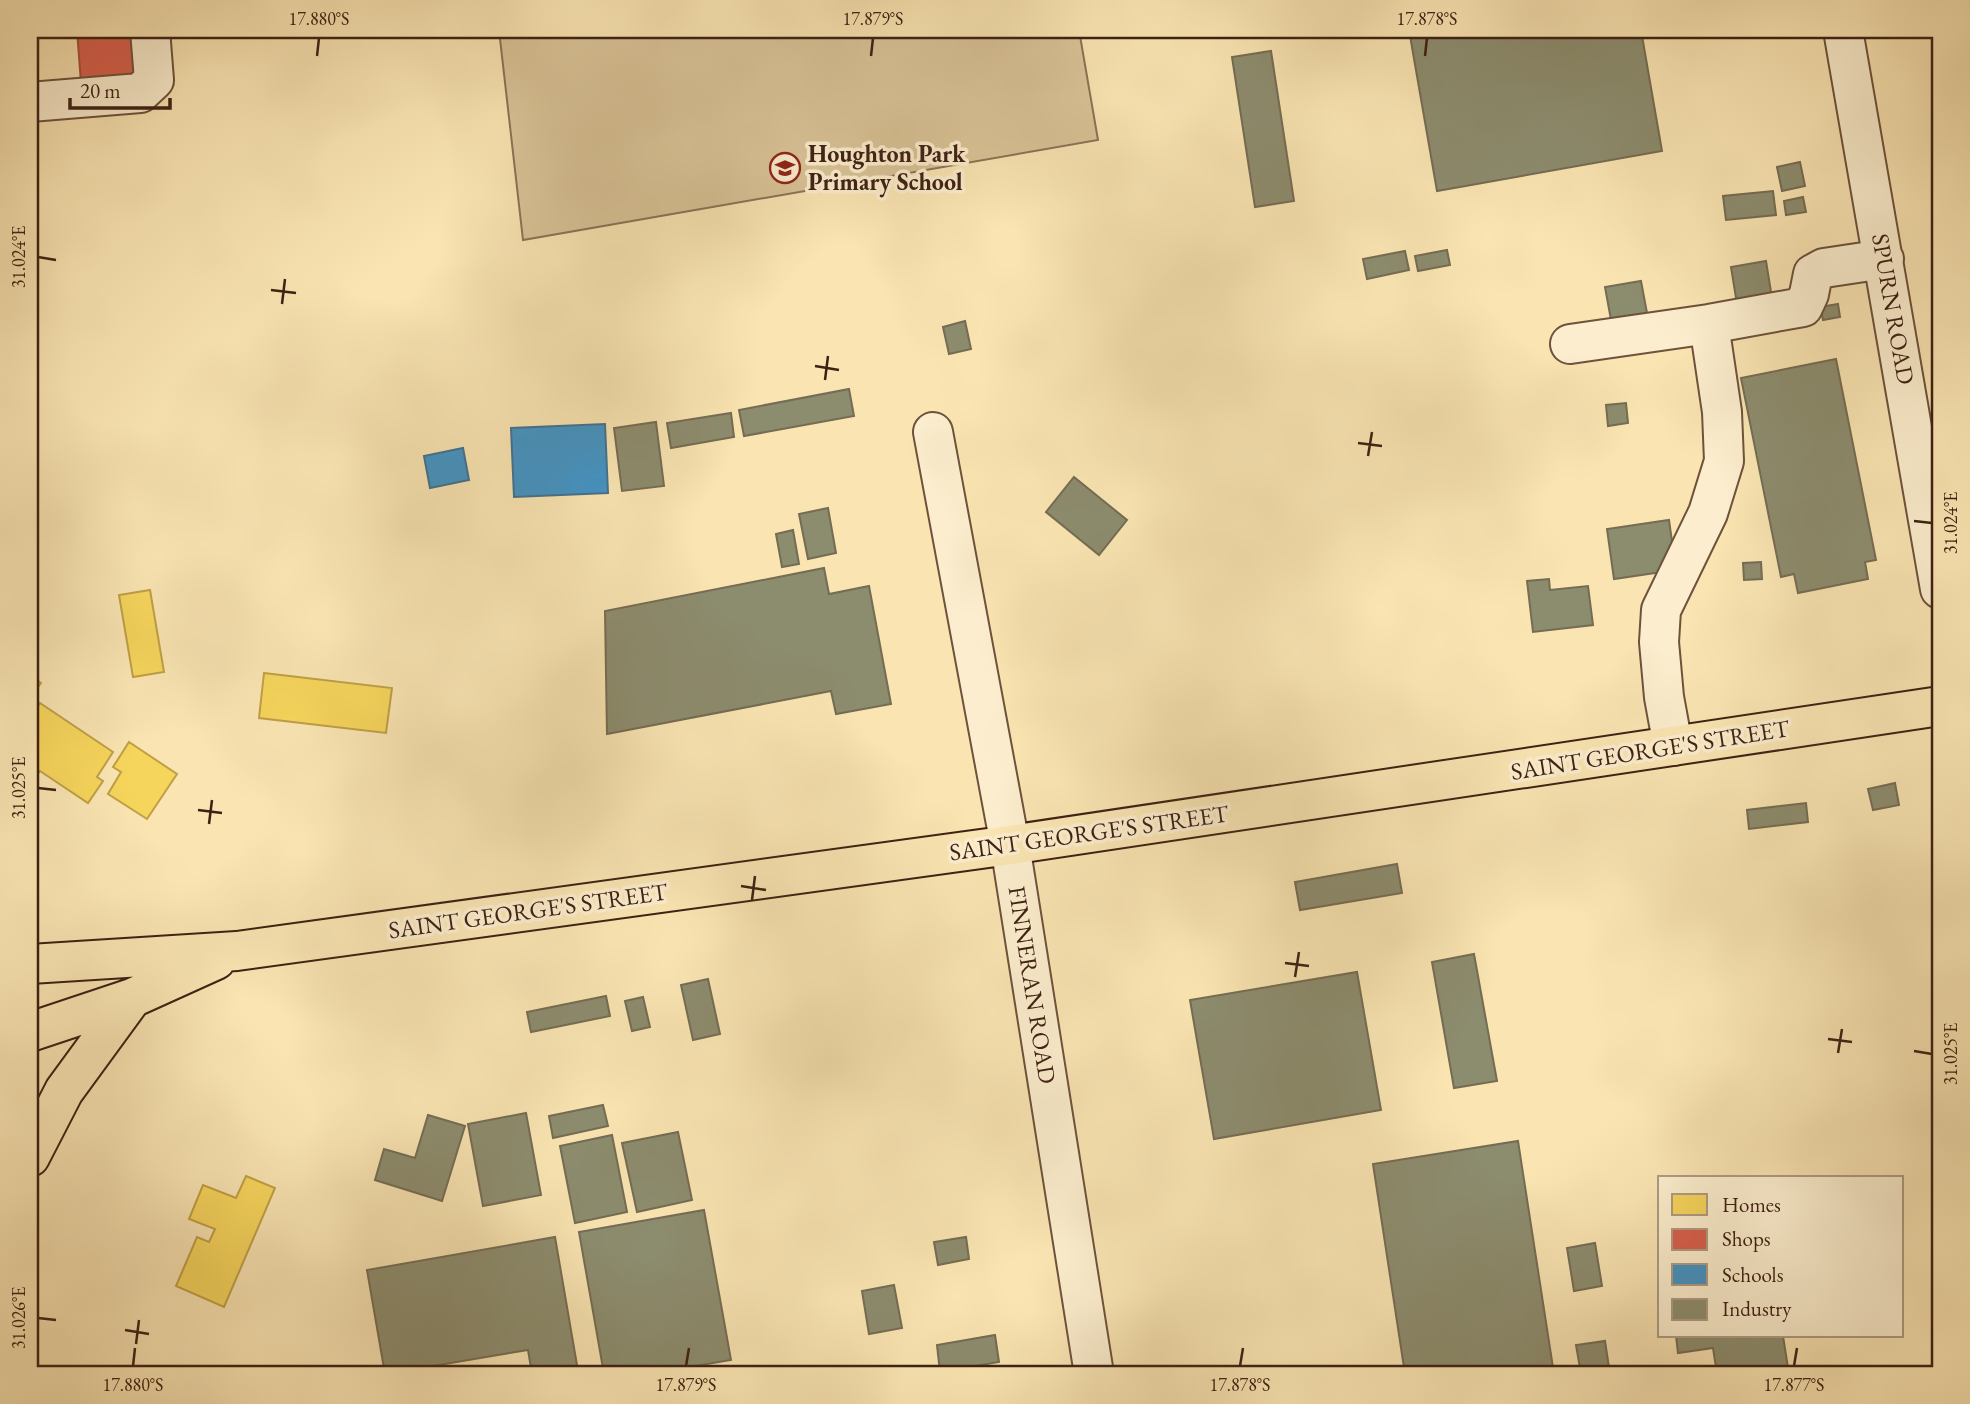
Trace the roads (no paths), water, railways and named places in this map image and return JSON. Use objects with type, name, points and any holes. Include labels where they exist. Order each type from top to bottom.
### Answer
[{"type":"main road","name":"SAINT GEORGE'S STREET","points":[[30,964],[237,951],[1010,845],[1940,706]]},
{"type":"main road","name":"SAINT GEORGE'S STREET","points":[[30,1032],[132,998],[237,951]]},
{"type":"main road","points":[[30,1157],[64,1091],[132,998]]},
{"type":"street","points":[[30,102],[140,93],[154,80],[150,30]]},
{"type":"street","name":"SPURN ROAD","points":[[1843,30],[1940,589]]},
{"type":"street","points":[[1570,344],[1803,307],[1813,274],[1824,268],[1884,259]]},
{"type":"street","points":[[1673,746],[1664,697],[1659,642],[1661,610],[1708,513],[1724,461],[1722,412],[1709,324]]},
{"type":"street","name":"FINNERAN ROAD","points":[[933,432],[1010,845],[1094,1374]]},
{"type":"place","name":"Houghton Park Primary School","points":[[785,168]]}]
